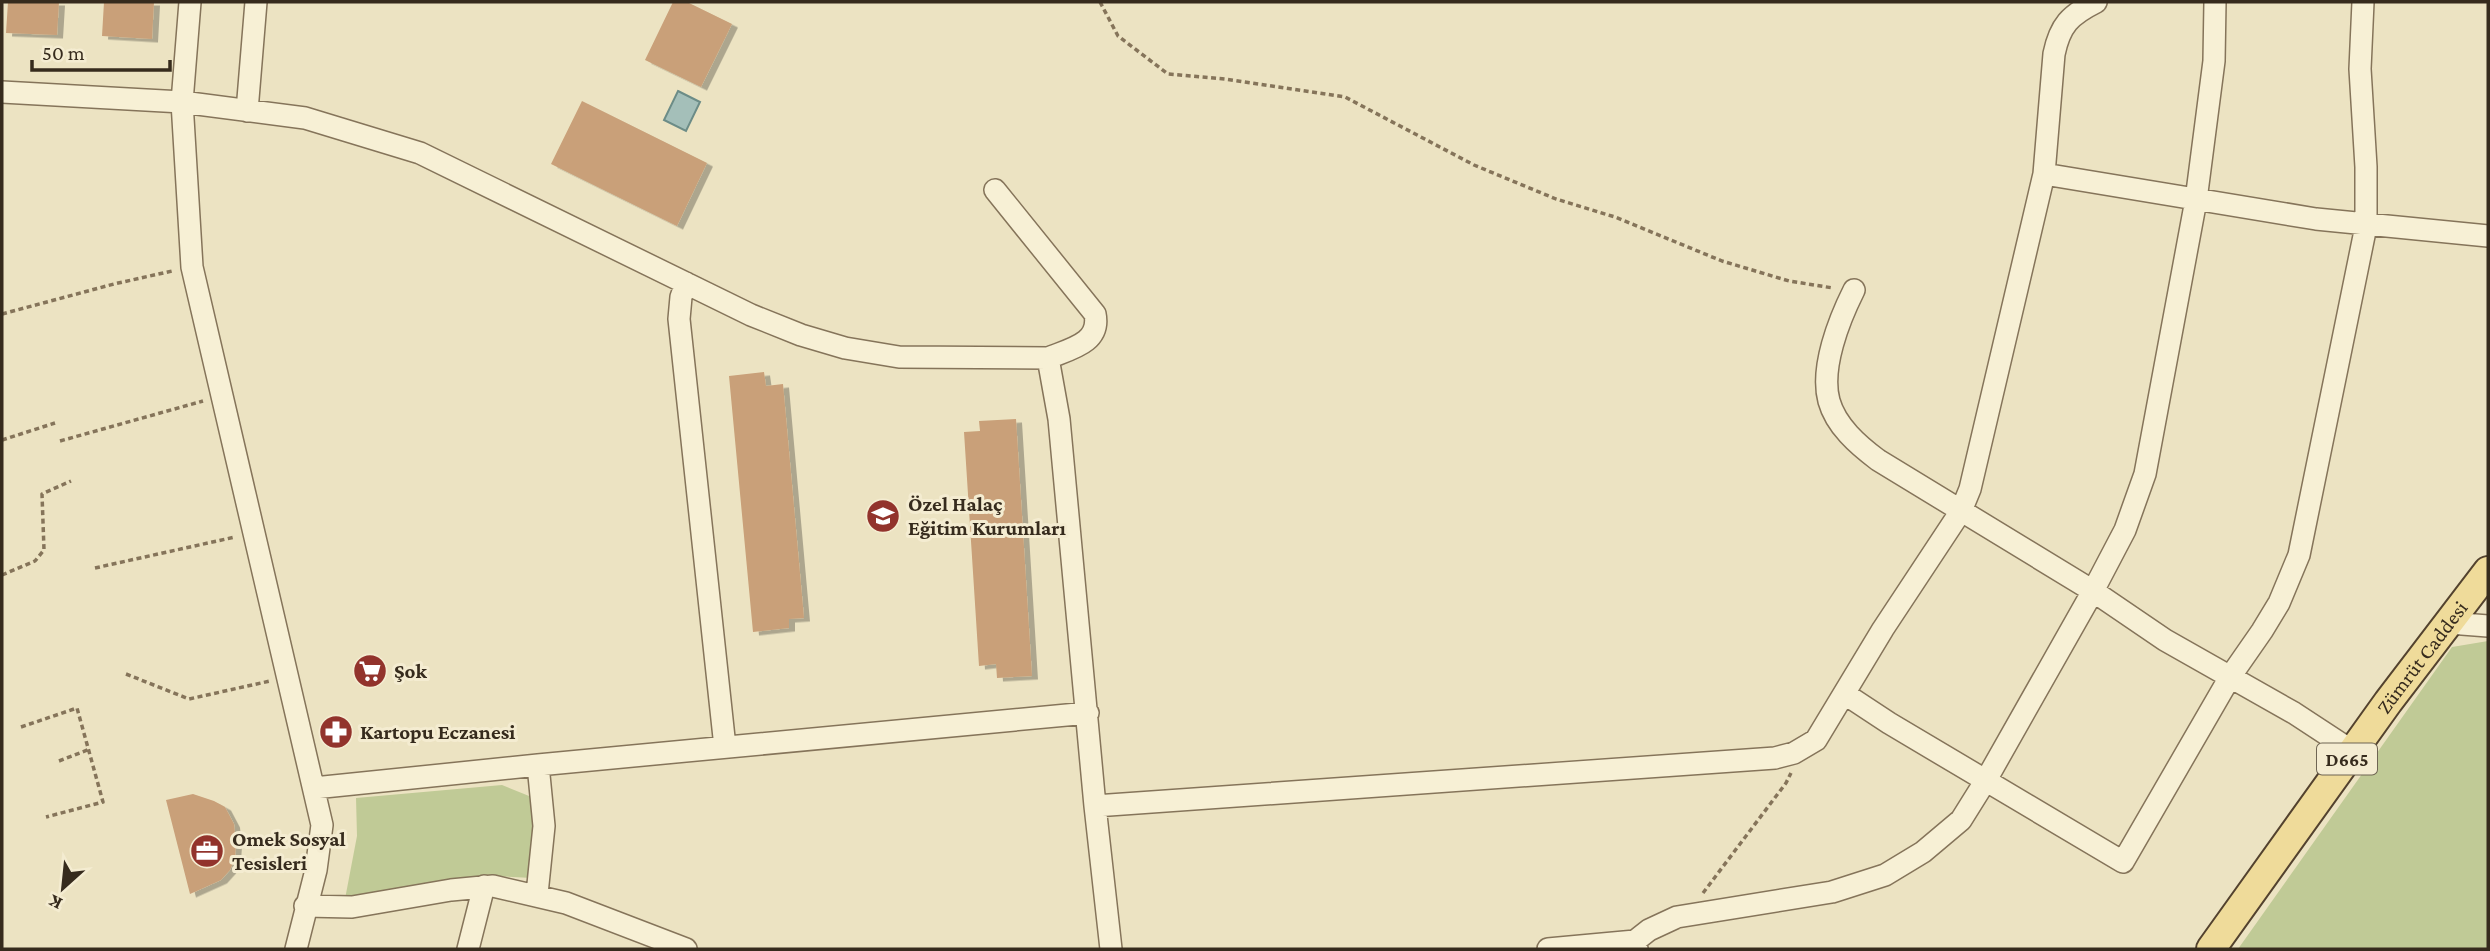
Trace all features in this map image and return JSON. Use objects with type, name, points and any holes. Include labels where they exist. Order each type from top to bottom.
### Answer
[{"type":"main road","name":"Zümrüt Caddesi","points":[[2211,949],[2353,751],[2488,571]]},
{"type":"street","points":[[190,2],[182,102],[192,267],[323,825],[316,870],[296,949]]},
{"type":"street","points":[[247,111],[256,2]]},
{"type":"street","points":[[1095,806],[1775,758],[1794,753],[1816,740],[1882,629],[1961,511],[1970,489],[2044,174],[2053,54],[2057,36],[2066,22],[2080,10],[2096,2]]},
{"type":"street","points":[[1548,949],[1636,945],[1664,922],[1690,914],[1832,892],[1885,875],[1923,852],[1961,820],[2093,591],[2125,530],[2145,474],[2196,200],[2214,61],[2215,2]]},
{"type":"street","points":[[1845,694],[2123,862],[2230,677],[2279,603],[2299,555],[2365,226],[2366,167],[2360,69],[2364,2]]},
{"type":"street","points":[[2,92],[182,102],[305,118],[420,153],[751,314],[801,335],[845,348],[900,357],[1048,358],[1086,342],[1095,330],[1095,314],[995,190]]},
{"type":"street","points":[[2044,174],[2365,226],[2488,236]]},
{"type":"street","points":[[686,283],[681,297],[679,319],[725,747]]},
{"type":"street","points":[[1854,290],[1842,313],[1828,362],[1829,401],[1840,423],[1857,444],[1878,460],[2069,579],[2093,591],[2165,640],[2294,713],[2353,751]]},
{"type":"street","points":[[1048,358],[1059,419],[1111,949]]},
{"type":"street","points":[[2449,623],[2488,626]]},
{"type":"street","points":[[314,788],[1088,713]]},
{"type":"street","points":[[537,894],[544,826],[538,765]]},
{"type":"street","points":[[468,949],[484,886]]},
{"type":"street","points":[[305,906],[352,907],[493,886],[537,894],[566,903],[686,949]]},
{"type":"path","points":[[1100,2],[1118,36],[1168,74],[1225,79],[1345,97],[1474,165],[1556,199],[1615,217],[1722,261],[1789,281],[1854,290]]},
{"type":"path","points":[[2,314],[114,284],[192,267]]},
{"type":"path","points":[[60,441],[222,396]]},
{"type":"path","points":[[2,440],[55,423]]},
{"type":"path","points":[[2,575],[35,561],[44,550],[42,494],[71,481]]},
{"type":"path","points":[[95,568],[254,533]]},
{"type":"path","points":[[126,674],[189,699],[289,677]]},
{"type":"path","points":[[21,727],[77,708],[90,750],[103,802],[46,817]]},
{"type":"path","points":[[59,761],[90,750]]},
{"type":"path","points":[[1690,914],[1786,783],[1792,770],[1794,753]]},
{"type":"green space","points":[[2488,641],[2488,949],[2238,949],[2452,647]]},
{"type":"green space","points":[[502,785],[534,798],[540,829],[532,878],[493,876],[345,899],[357,836],[356,798]]},
{"type":"water","points":[[678,91],[700,102],[686,131],[664,120]]},
{"type":"building","points":[[8,2],[59,2],[57,35],[6,33]]},
{"type":"building","points":[[104,2],[154,2],[152,39],[102,36]]},
{"type":"building","points":[[673,2],[687,2],[732,24],[701,87],[645,60]]},
{"type":"building","points":[[582,101],[707,163],[677,226],[551,164]]},
{"type":"building","points":[[764,372],[766,386],[783,384],[804,618],[789,619],[789,628],[753,632],[729,376]]},
{"type":"building","points":[[1016,419],[1032,676],[997,678],[996,664],[979,666],[964,432],[980,431],[979,421]]},
{"type":"building","name":"Omek Sosyal Tesisleri","points":[[193,794],[225,807],[234,824],[236,843],[235,858],[230,870],[221,880],[190,894],[166,800]]},
{"type":"place","name":"Özel Halaç Eğitim Kurumları","points":[[883,516]]},
{"type":"place","name":"Şok","points":[[370,671]]},
{"type":"place","name":"Kartopu Eczanesi","points":[[336,732]]},
{"type":"place","name":"Omek Sosyal Tesisleri","points":[[207,851]]}]
